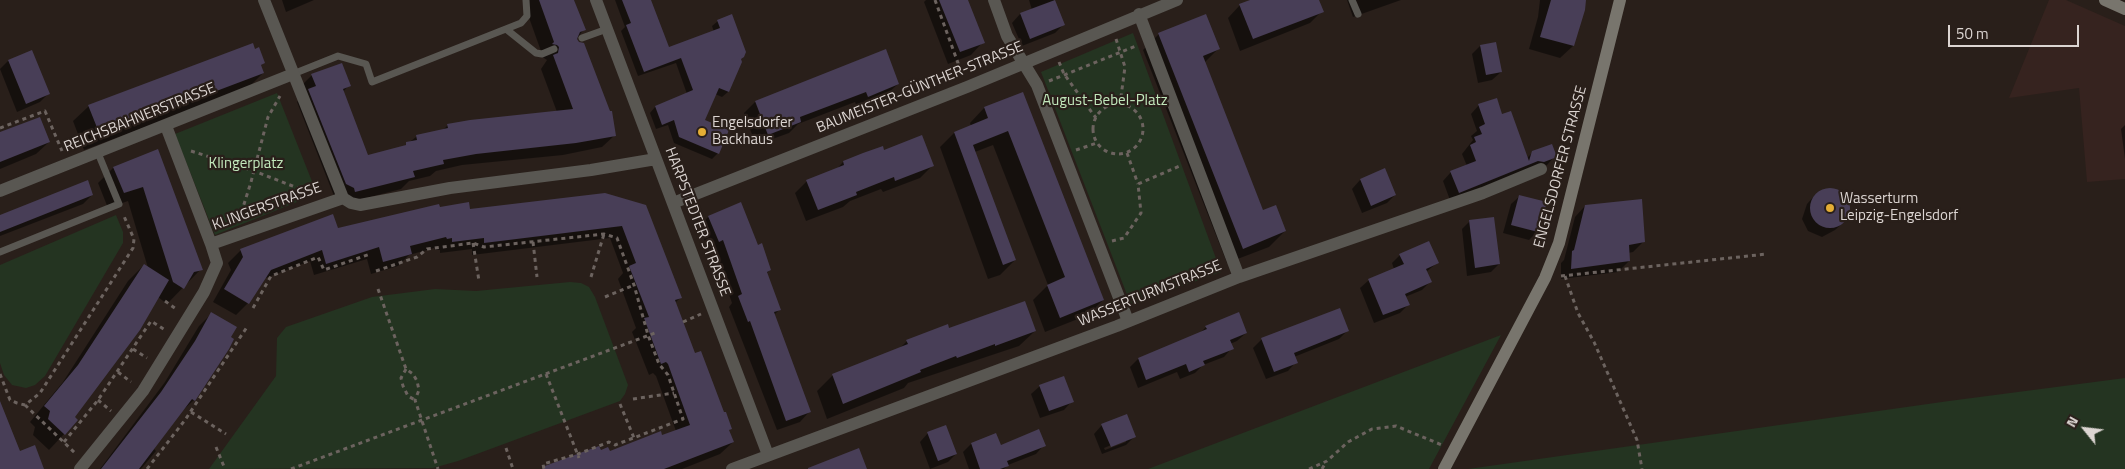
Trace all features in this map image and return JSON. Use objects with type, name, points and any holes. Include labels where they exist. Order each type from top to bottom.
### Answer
[{"type":"main road","name":"ENGELSDORFER STRASSE","points":[[1444,469],[1545,278],[1559,244],[1620,0]]},
{"type":"main road","points":[[2105,0],[2125,8]]},
{"type":"street","points":[[264,0],[337,199]]},
{"type":"street","name":"HARPSTEDTER STRASSE","points":[[596,0],[768,455]]},
{"type":"street","points":[[994,0],[1007,36],[1022,64],[1037,85],[1128,321]]},
{"type":"street","name":"BAUMEISTER-GÜNTHER-STRASSE","points":[[673,203],[1177,0]]},
{"type":"street","points":[[1139,14],[1238,277]]},
{"type":"street","name":"REICHSBAHNERSTRASSE","points":[[0,192],[166,126],[294,78]]},
{"type":"street","points":[[166,126],[211,244]]},
{"type":"street","name":"KLINGERSTRASSE","points":[[83,466],[144,391],[204,292],[217,263],[211,244],[337,199],[360,205],[450,188],[591,170],[656,159]]},
{"type":"street","name":"WASSERTURMSTRASSE","points":[[732,469],[1128,321],[1238,277],[1483,193],[1541,169]]},
{"type":"lane","points":[[294,78],[338,56],[366,64],[372,82],[521,24],[527,16],[526,0]]},
{"type":"lane","points":[[1352,0],[1358,14]]},
{"type":"lane","points":[[506,29],[536,53],[542,54],[554,49]]},
{"type":"lane","points":[[582,38],[607,29]]},
{"type":"lane","points":[[0,252],[119,204],[98,153]]},
{"type":"path","points":[[935,0],[967,86]]},
{"type":"path","points":[[1110,27],[1121,52],[1125,67],[1120,104]]},
{"type":"path","points":[[1037,85],[1149,41]]},
{"type":"path","points":[[1054,51],[1064,74],[1096,118]]},
{"type":"path","points":[[237,236],[239,216],[254,171],[268,117],[294,78]]},
{"type":"path","points":[[1120,104],[1131,107],[1137,112],[1143,126],[1141,142],[1127,153],[1111,154],[1103,150],[1097,143],[1093,126],[1096,118],[1107,107],[1120,104]]},
{"type":"path","points":[[0,128],[45,111],[67,165]]},
{"type":"path","points":[[1063,154],[1097,143]]},
{"type":"path","points":[[174,146],[337,199]]},
{"type":"path","points":[[1099,246],[1124,238],[1141,213],[1138,184],[1127,153]]},
{"type":"path","points":[[1138,184],[1194,160]]},
{"type":"path","points":[[25,405],[40,393],[133,248],[134,239],[119,204]]},
{"type":"path","points":[[591,277],[604,234]]},
{"type":"path","points":[[376,271],[417,257],[427,249],[473,243],[484,247],[604,234],[617,238],[634,285],[648,335],[659,364],[668,375],[683,420],[615,445],[609,442],[579,456],[543,464],[544,469]]},
{"type":"path","points":[[533,242],[537,277]]},
{"type":"path","points":[[473,243],[479,281]]},
{"type":"path","points":[[253,308],[271,276],[318,257],[324,270],[370,254]]},
{"type":"path","points":[[1545,278],[1767,254]]},
{"type":"path","points":[[1564,276],[1578,313],[1594,342],[1637,440],[1642,469]]},
{"type":"path","points":[[606,297],[634,285]]},
{"type":"path","points":[[378,289],[406,370],[413,374],[417,381],[418,390],[415,400]]},
{"type":"path","points":[[64,442],[98,400],[151,321]]},
{"type":"path","points":[[147,469],[191,412],[247,327]]},
{"type":"path","points":[[291,469],[655,333]]},
{"type":"path","points":[[406,370],[401,378],[402,386],[408,396],[415,400],[423,419],[438,469]]},
{"type":"path","points":[[0,374],[10,400],[25,405],[64,442],[83,466]]},
{"type":"path","points":[[546,374],[579,456]]},
{"type":"path","points":[[633,399],[674,393]]},
{"type":"path","points":[[620,404],[634,438]]},
{"type":"path","points":[[191,412],[226,434]]},
{"type":"path","points":[[1322,469],[1327,461],[1348,442],[1372,429],[1396,426],[1454,450]]},
{"type":"path","points":[[216,448],[226,469]]},
{"type":"path","points":[[506,448],[513,469]]},
{"type":"path","points":[[1309,469],[1327,461]]},
{"type":"shaded area","points":[[2049,0],[2066,0],[2125,26],[2125,179],[2087,182],[2079,88],[2009,98]]},
{"type":"green space","name":"August-Bebel-Platz","points":[[1133,33],[1221,272],[1131,305],[1041,72]]},
{"type":"green space","name":"Klingerplatz","points":[[277,93],[317,194],[215,235],[175,134]]},
{"type":"green space","points":[[116,215],[123,232],[123,243],[45,376],[35,385],[26,388],[12,385],[4,375],[0,363],[0,265]]},
{"type":"green space","points":[[570,282],[581,283],[589,287],[595,297],[628,385],[620,401],[458,461],[433,468],[209,469],[276,376],[277,338],[286,327],[372,297],[435,289],[476,291]]},
{"type":"green space","points":[[1501,335],[1429,469],[1148,469]]},
{"type":"green space","points":[[2125,378],[2125,469],[1468,469],[1949,401]]},
{"type":"building","points":[[539,0],[574,0],[586,30],[580,32],[577,39],[579,42],[584,43],[610,111],[612,111],[616,136],[443,160],[444,164],[413,171],[415,177],[355,192],[354,188],[346,184],[308,89],[316,86],[311,74],[342,63],[351,86],[343,89],[368,155],[406,145],[406,142],[417,140],[416,135],[448,128],[447,124],[573,109],[553,55],[558,53],[559,47],[552,44],[554,42]]},
{"type":"building","points":[[622,0],[651,0],[669,47],[720,28],[717,20],[732,14],[746,52],[741,59],[742,62],[729,92],[719,88],[705,120],[729,130],[719,154],[679,137],[674,120],[662,125],[655,106],[693,90],[681,58],[644,72],[626,25],[631,23]]},
{"type":"building","points":[[939,0],[968,0],[985,43],[960,52]]},
{"type":"building","points":[[1055,0],[1065,25],[1030,39],[1020,13]]},
{"type":"building","points":[[1250,0],[1319,0],[1324,12],[1253,39],[1239,4]]},
{"type":"building","points":[[1551,0],[1586,0],[1585,10],[1574,46],[1540,37]]},
{"type":"building","points":[[1206,14],[1220,49],[1203,56],[1263,210],[1276,205],[1286,231],[1243,249],[1158,33]]},
{"type":"building","points":[[1496,42],[1502,72],[1486,75],[1480,45]]},
{"type":"building","points":[[253,43],[255,49],[259,47],[265,63],[261,65],[264,73],[100,135],[88,105]]},
{"type":"building","points":[[886,49],[899,84],[868,97],[866,92],[800,117],[801,122],[768,135],[755,101]]},
{"type":"building","points":[[32,50],[50,94],[26,104],[8,60]]},
{"type":"building","points":[[1023,92],[1104,300],[1060,318],[1047,285],[1065,277],[1008,131],[973,145],[1016,260],[1003,265],[954,132],[988,118],[984,107]]},
{"type":"building","points":[[1497,98],[1502,114],[1511,111],[1529,161],[1532,151],[1552,144],[1557,157],[1544,162],[1538,161],[1459,193],[1450,171],[1476,161],[1470,145],[1476,142],[1474,137],[1482,134],[1479,127],[1485,124],[1478,104]]},
{"type":"building","points":[[40,117],[50,142],[0,162],[0,132]]},
{"type":"building","points":[[922,135],[934,166],[895,181],[894,177],[856,192],[857,195],[818,210],[806,180],[844,165],[843,161],[863,153],[883,146],[884,150]]},
{"type":"building","points":[[158,149],[203,270],[194,272],[184,289],[173,282],[143,187],[124,193],[113,167]]},
{"type":"building","points":[[1385,168],[1396,195],[1371,206],[1360,179]]},
{"type":"building","points":[[88,180],[93,195],[0,232],[0,215]]},
{"type":"building","name":"Wasserturm Leipzig-Engelsdorf","points":[[1830,188],[1844,194],[1850,208],[1844,222],[1830,228],[1816,222],[1810,208],[1816,194]]},
{"type":"building","points":[[605,193],[646,205],[682,298],[675,300],[695,353],[701,351],[732,429],[729,430],[734,442],[664,469],[543,469],[542,467],[599,446],[601,450],[608,447],[610,451],[661,431],[662,435],[690,425],[668,364],[666,362],[661,364],[644,318],[649,317],[629,266],[636,263],[622,226],[484,243],[484,238],[452,242],[452,238],[447,239],[446,237],[410,246],[412,254],[383,262],[379,247],[326,264],[322,250],[271,270],[249,304],[224,289],[243,257],[240,249],[333,214],[338,228],[439,204],[440,207],[469,202],[470,209]]},
{"type":"building","points":[[1519,195],[1547,202],[1538,232],[1511,225]]},
{"type":"building","points":[[1642,199],[1645,242],[1629,245],[1630,261],[1571,269],[1572,251],[1574,250],[1585,205]]},
{"type":"building","points":[[741,202],[758,245],[762,243],[771,270],[767,272],[781,310],[774,312],[811,412],[786,421],[750,321],[748,322],[738,296],[742,294],[723,240],[719,242],[708,216]]},
{"type":"building","points":[[1494,217],[1500,264],[1475,268],[1469,220]]},
{"type":"building","points":[[1429,241],[1439,263],[1426,269],[1432,282],[1405,294],[1410,305],[1383,315],[1368,279],[1404,264],[1399,254]]},
{"type":"building","points":[[144,264],[169,280],[140,330],[75,417],[78,420],[65,435],[48,419],[50,411],[44,406],[78,365]]},
{"type":"building","points":[[1025,301],[1036,331],[957,358],[956,356],[843,404],[832,374],[908,344],[906,340],[948,324],[949,328]]},
{"type":"building","points":[[1340,308],[1349,331],[1294,353],[1298,363],[1274,372],[1261,338]]},
{"type":"building","points":[[211,312],[237,327],[231,337],[234,339],[229,349],[195,401],[192,399],[139,469],[101,469],[161,392],[195,341]]},
{"type":"building","points":[[1239,312],[1247,333],[1230,340],[1234,349],[1203,361],[1205,365],[1189,372],[1186,364],[1146,380],[1138,358],[1207,329],[1205,326]]},
{"type":"building","points":[[1064,376],[1074,402],[1049,411],[1039,385]]},
{"type":"building","points":[[0,401],[20,451],[35,445],[44,469],[0,469]]},
{"type":"building","points":[[1127,414],[1136,437],[1111,447],[1101,424]]},
{"type":"building","points":[[946,425],[957,454],[938,461],[927,432]]},
{"type":"building","points":[[1039,429],[1046,446],[1007,461],[1009,466],[1000,469],[980,469],[971,443],[996,433],[1001,445]]},
{"type":"building","points":[[859,448],[867,469],[808,469],[808,468]]},
{"type":"place","name":"Engelsdorfer Backhaus","points":[[702,132]]},
{"type":"place","name":"Wasserturm Leipzig-Engelsdorf","points":[[1830,208]]}]
